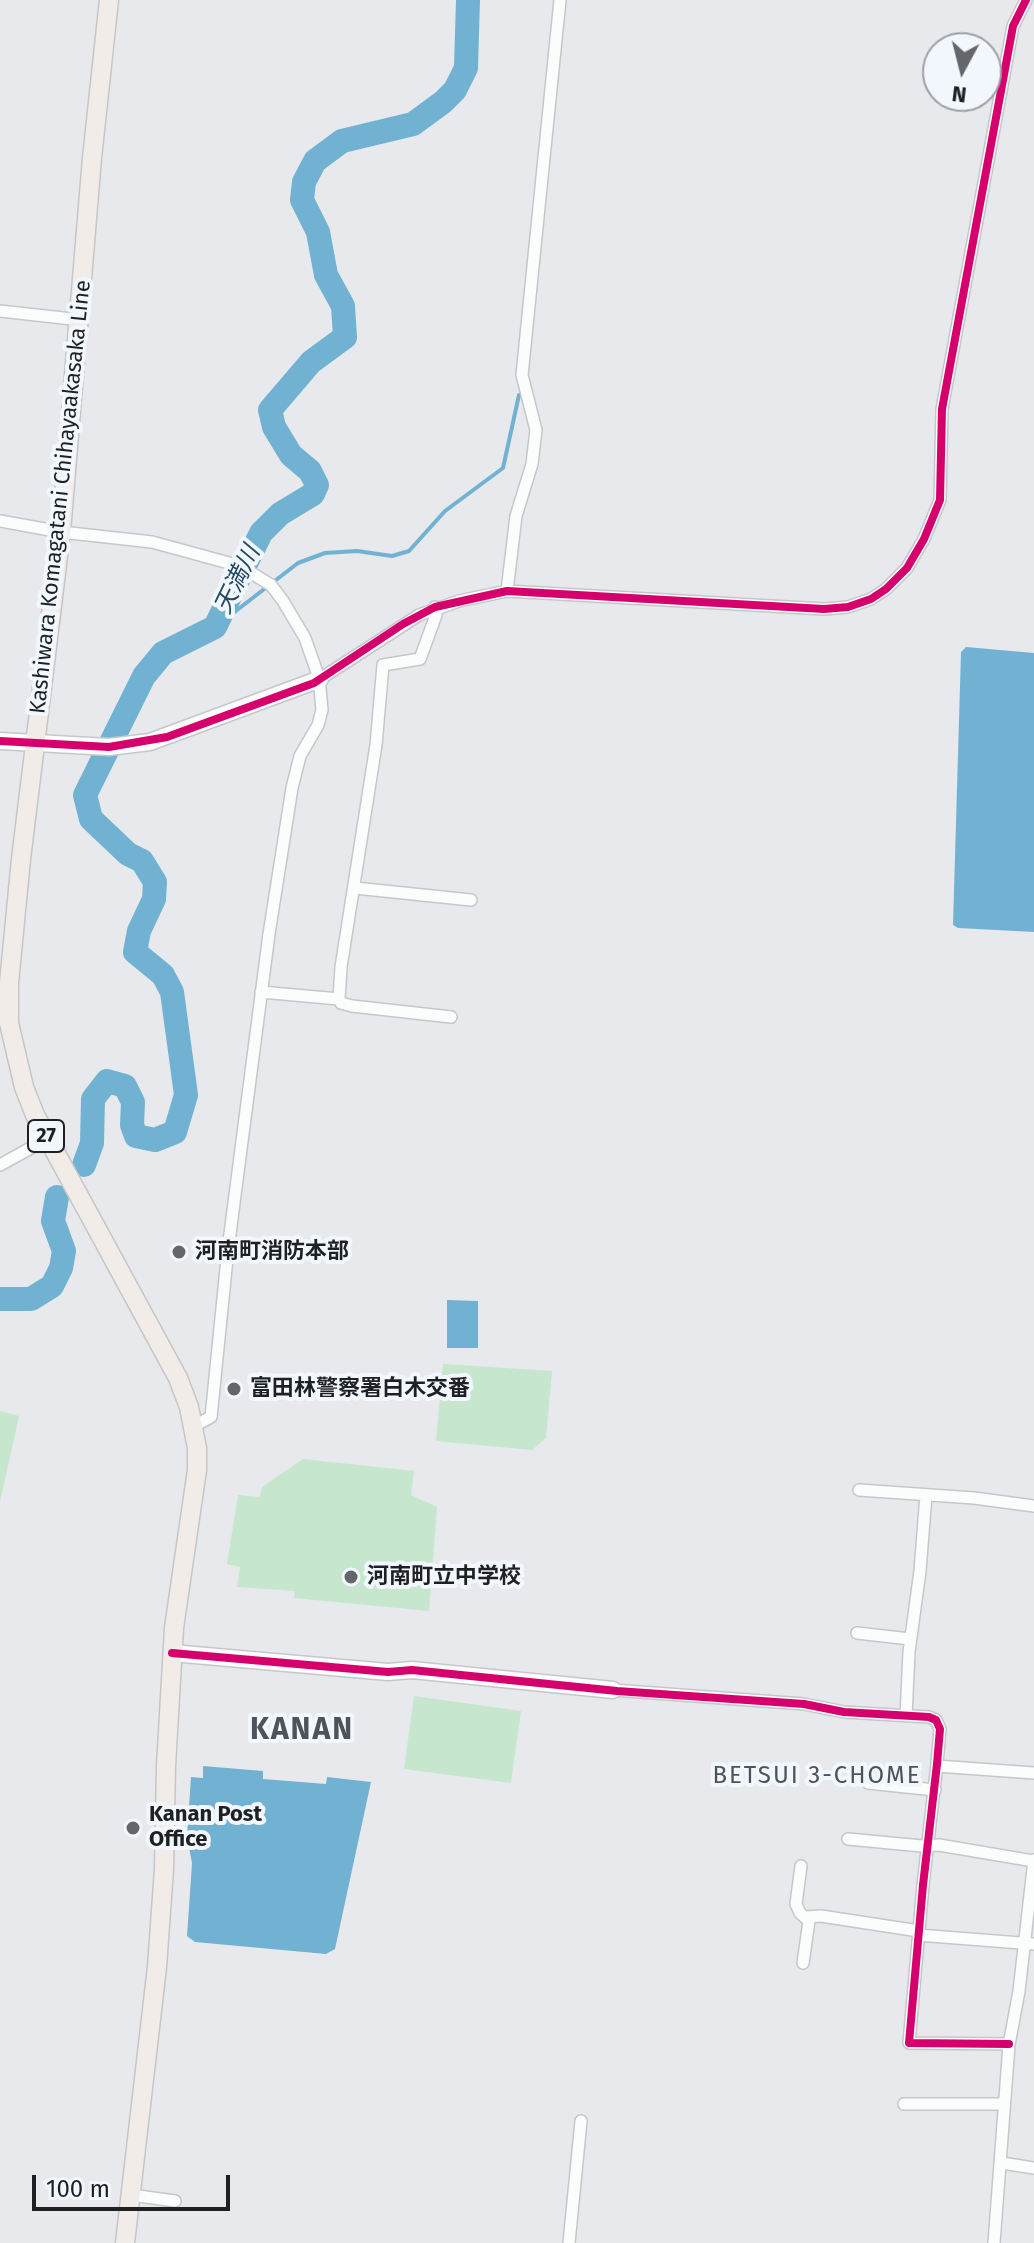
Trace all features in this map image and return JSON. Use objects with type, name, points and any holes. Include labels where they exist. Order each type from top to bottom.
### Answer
[{"type":"main road","name":"Kashiwara Komagatani Chihayaakasaka Line","points":[[109,0],[92,158],[81,320],[61,532],[37,743],[5,972],[9,1023],[24,1087],[47,1139],[169,1359],[194,1426],[197,1470],[180,1574],[172,1653],[157,1967],[125,2243]]},
{"type":"street","points":[[507,591],[516,516],[532,464],[536,430],[522,375],[560,0]]},
{"type":"street","points":[[0,741],[109,747],[150,742],[320,679],[403,624],[435,607],[507,591],[838,609],[871,599],[886,589],[907,568],[924,539],[940,500],[942,409],[1013,26],[1026,0]]},
{"type":"street","points":[[0,311],[81,320]]},
{"type":"street","points":[[0,521],[61,532],[152,542],[240,566],[271,585],[305,638],[320,679],[322,710],[318,725],[300,756],[292,788],[261,992],[211,1417],[194,1426]]},
{"type":"street","points":[[435,607],[436,615],[420,659],[383,665],[376,745],[341,967],[339,999],[341,1003],[352,1006],[451,1017]]},
{"type":"street","points":[[355,888],[471,900]]},
{"type":"street","points":[[261,992],[339,999]]},
{"type":"street","points":[[0,1165],[47,1139]]},
{"type":"street","points":[[859,1490],[1034,1506]]},
{"type":"street","points":[[906,1716],[910,1639],[920,1571],[926,1495]]},
{"type":"street","points":[[857,1633],[910,1639]]},
{"type":"street","points":[[172,1653],[804,1704],[844,1712],[936,1720],[940,1729],[935,1790],[909,2043],[1009,2044]]},
{"type":"street","points":[[937,1766],[1034,1773]]},
{"type":"street","points":[[868,1783],[935,1790]]},
{"type":"street","points":[[848,1839],[990,1852],[1034,1860],[1028,1943],[1009,2044],[994,2243]]},
{"type":"street","points":[[801,1866],[796,1904],[809,1921],[803,1963]]},
{"type":"street","points":[[806,1917],[833,1917],[918,1933],[1028,1943]]},
{"type":"street","points":[[904,2104],[1004,2104]]},
{"type":"street","points":[[569,2243],[581,2121]]},
{"type":"street","points":[[1002,2163],[1034,2168]]},
{"type":"street","points":[[131,2195],[175,2201]]},
{"type":"green space","points":[[443,1364],[552,1371],[546,1438],[532,1450],[436,1441]]},
{"type":"green space","points":[[0,1411],[19,1416],[0,1502]]},
{"type":"green space","points":[[303,1459],[414,1471],[411,1495],[437,1507],[429,1611],[294,1598],[295,1591],[237,1587],[240,1567],[227,1564],[238,1495],[260,1497],[262,1487]]},
{"type":"green space","points":[[414,1696],[521,1711],[511,1783],[404,1769]]},
{"type":"water","points":[[966,647],[1034,653],[1034,932],[958,928],[953,925],[961,652]]},
{"type":"water","points":[[447,1300],[478,1301],[478,1348],[447,1348]]},
{"type":"water","points":[[203,1766],[263,1771],[263,1779],[326,1784],[327,1777],[371,1782],[335,1949],[326,1954],[195,1942],[187,1936],[192,1863],[187,1837],[191,1777],[203,1778]]},
{"type":"waterway","name":"天満川","points":[[84,1165],[92,1143],[93,1099],[107,1081],[125,1086],[133,1102],[132,1125],[136,1136],[155,1140],[175,1132],[186,1095],[172,992],[163,975],[135,952],[139,931],[154,899],[155,882],[142,861],[128,854],[91,819],[85,795],[144,676],[163,653],[215,627],[261,533],[280,514],[313,494],[317,485],[310,471],[291,455],[274,427],[270,410],[311,362],[345,337],[343,306],[326,275],[318,232],[302,200],[304,182],[315,161],[342,141],[413,124],[455,90],[466,68],[468,0]]},
{"type":"waterway","points":[[215,627],[298,563],[325,553],[357,551],[392,556],[409,551],[445,511],[503,468],[519,395]]},
{"type":"waterway","name":"天満川","points":[[0,1299],[31,1299],[52,1286],[61,1268],[64,1251],[53,1221],[57,1197]]},
{"type":"cycle path","points":[[0,741],[109,747],[167,737],[314,683],[403,624],[435,607],[507,591],[824,609],[848,607],[871,599],[886,589],[907,568],[924,539],[940,500],[942,409],[1013,26],[1026,0]]},
{"type":"cycle path","points":[[172,1653],[804,1704],[844,1712],[936,1720],[940,1729],[909,2043],[1009,2044]]},
{"type":"place","name":"河南町消防本部","points":[[179,1252]]},
{"type":"place","name":"富田林警察署白木交番","points":[[234,1389]]},
{"type":"place","name":"河南町立中学校","points":[[351,1577]]},
{"type":"place","name":"Kanan Post Office","points":[[133,1828]]},
{"type":"district","name":"KANAN","points":[[302,1731]]},
{"type":"district","name":"BETSUI 3-CHOME","points":[[817,1776]]}]
